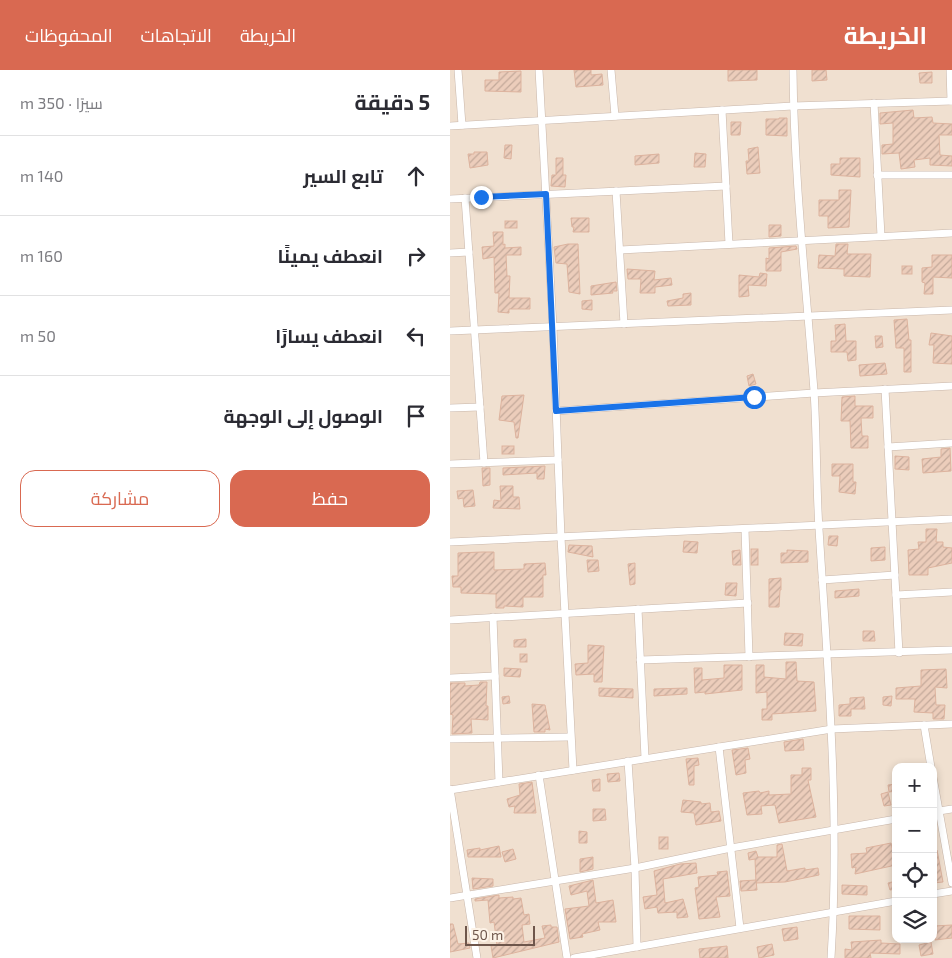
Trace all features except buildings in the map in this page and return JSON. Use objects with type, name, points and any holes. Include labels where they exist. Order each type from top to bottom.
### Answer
[{"type":"street","points":[[458,70],[462,125]]},
{"type":"street","points":[[539,70],[553,327],[564,613],[573,770]]},
{"type":"street","points":[[611,70],[615,116]]},
{"type":"street","points":[[793,70],[793,106],[814,392],[818,526],[832,728],[834,912],[831,958]]},
{"type":"street","points":[[450,126],[793,106],[952,101],[950,70]]},
{"type":"street","points":[[450,74],[459,83]]},
{"type":"street","points":[[874,103],[881,236]]},
{"type":"street","points":[[722,110],[728,244]]},
{"type":"street","points":[[877,175],[952,175]]},
{"type":"street","points":[[450,199],[726,186]]},
{"type":"street","points":[[616,191],[624,324]]},
{"type":"street","points":[[465,198],[484,463]]},
{"type":"street","points":[[620,250],[952,233]]},
{"type":"street","points":[[450,253],[469,252]]},
{"type":"street","points":[[450,331],[952,310]]},
{"type":"street","points":[[556,411],[814,392],[952,386]]},
{"type":"street","points":[[885,389],[899,652]]},
{"type":"street","points":[[450,408],[480,407]]},
{"type":"street","points":[[888,447],[952,443]]},
{"type":"street","points":[[450,464],[558,460]]},
{"type":"street","points":[[450,542],[952,519]]},
{"type":"street","points":[[745,529],[750,656]]},
{"type":"street","points":[[822,580],[895,576]]},
{"type":"street","points":[[896,595],[952,592]]},
{"type":"street","points":[[450,620],[748,603]]},
{"type":"street","points":[[638,609],[645,758]]},
{"type":"street","points":[[492,617],[499,782]]},
{"type":"street","points":[[640,660],[952,650]]},
{"type":"street","points":[[450,678],[495,676]]},
{"type":"street","points":[[477,958],[450,790],[832,728],[952,724]]},
{"type":"street","points":[[924,725],[930,763]]},
{"type":"street","points":[[450,739],[570,737]]},
{"type":"street","points":[[719,747],[740,928]]},
{"type":"street","points":[[628,761],[637,947]]},
{"type":"street","points":[[540,776],[568,958]]},
{"type":"street","points":[[937,812],[952,809]]},
{"type":"street","points":[[937,816],[952,883]]},
{"type":"street","points":[[450,898],[556,882],[833,829],[892,820]]},
{"type":"street","points":[[937,893],[952,891]]},
{"type":"street","points":[[574,958],[605,955],[637,947],[892,902]]},
{"type":"shaded area","points":[[450,70],[952,70],[952,958],[450,958]]},
{"type":"route","points":[[481,197],[546,194],[556,411],[754,397]]}]
